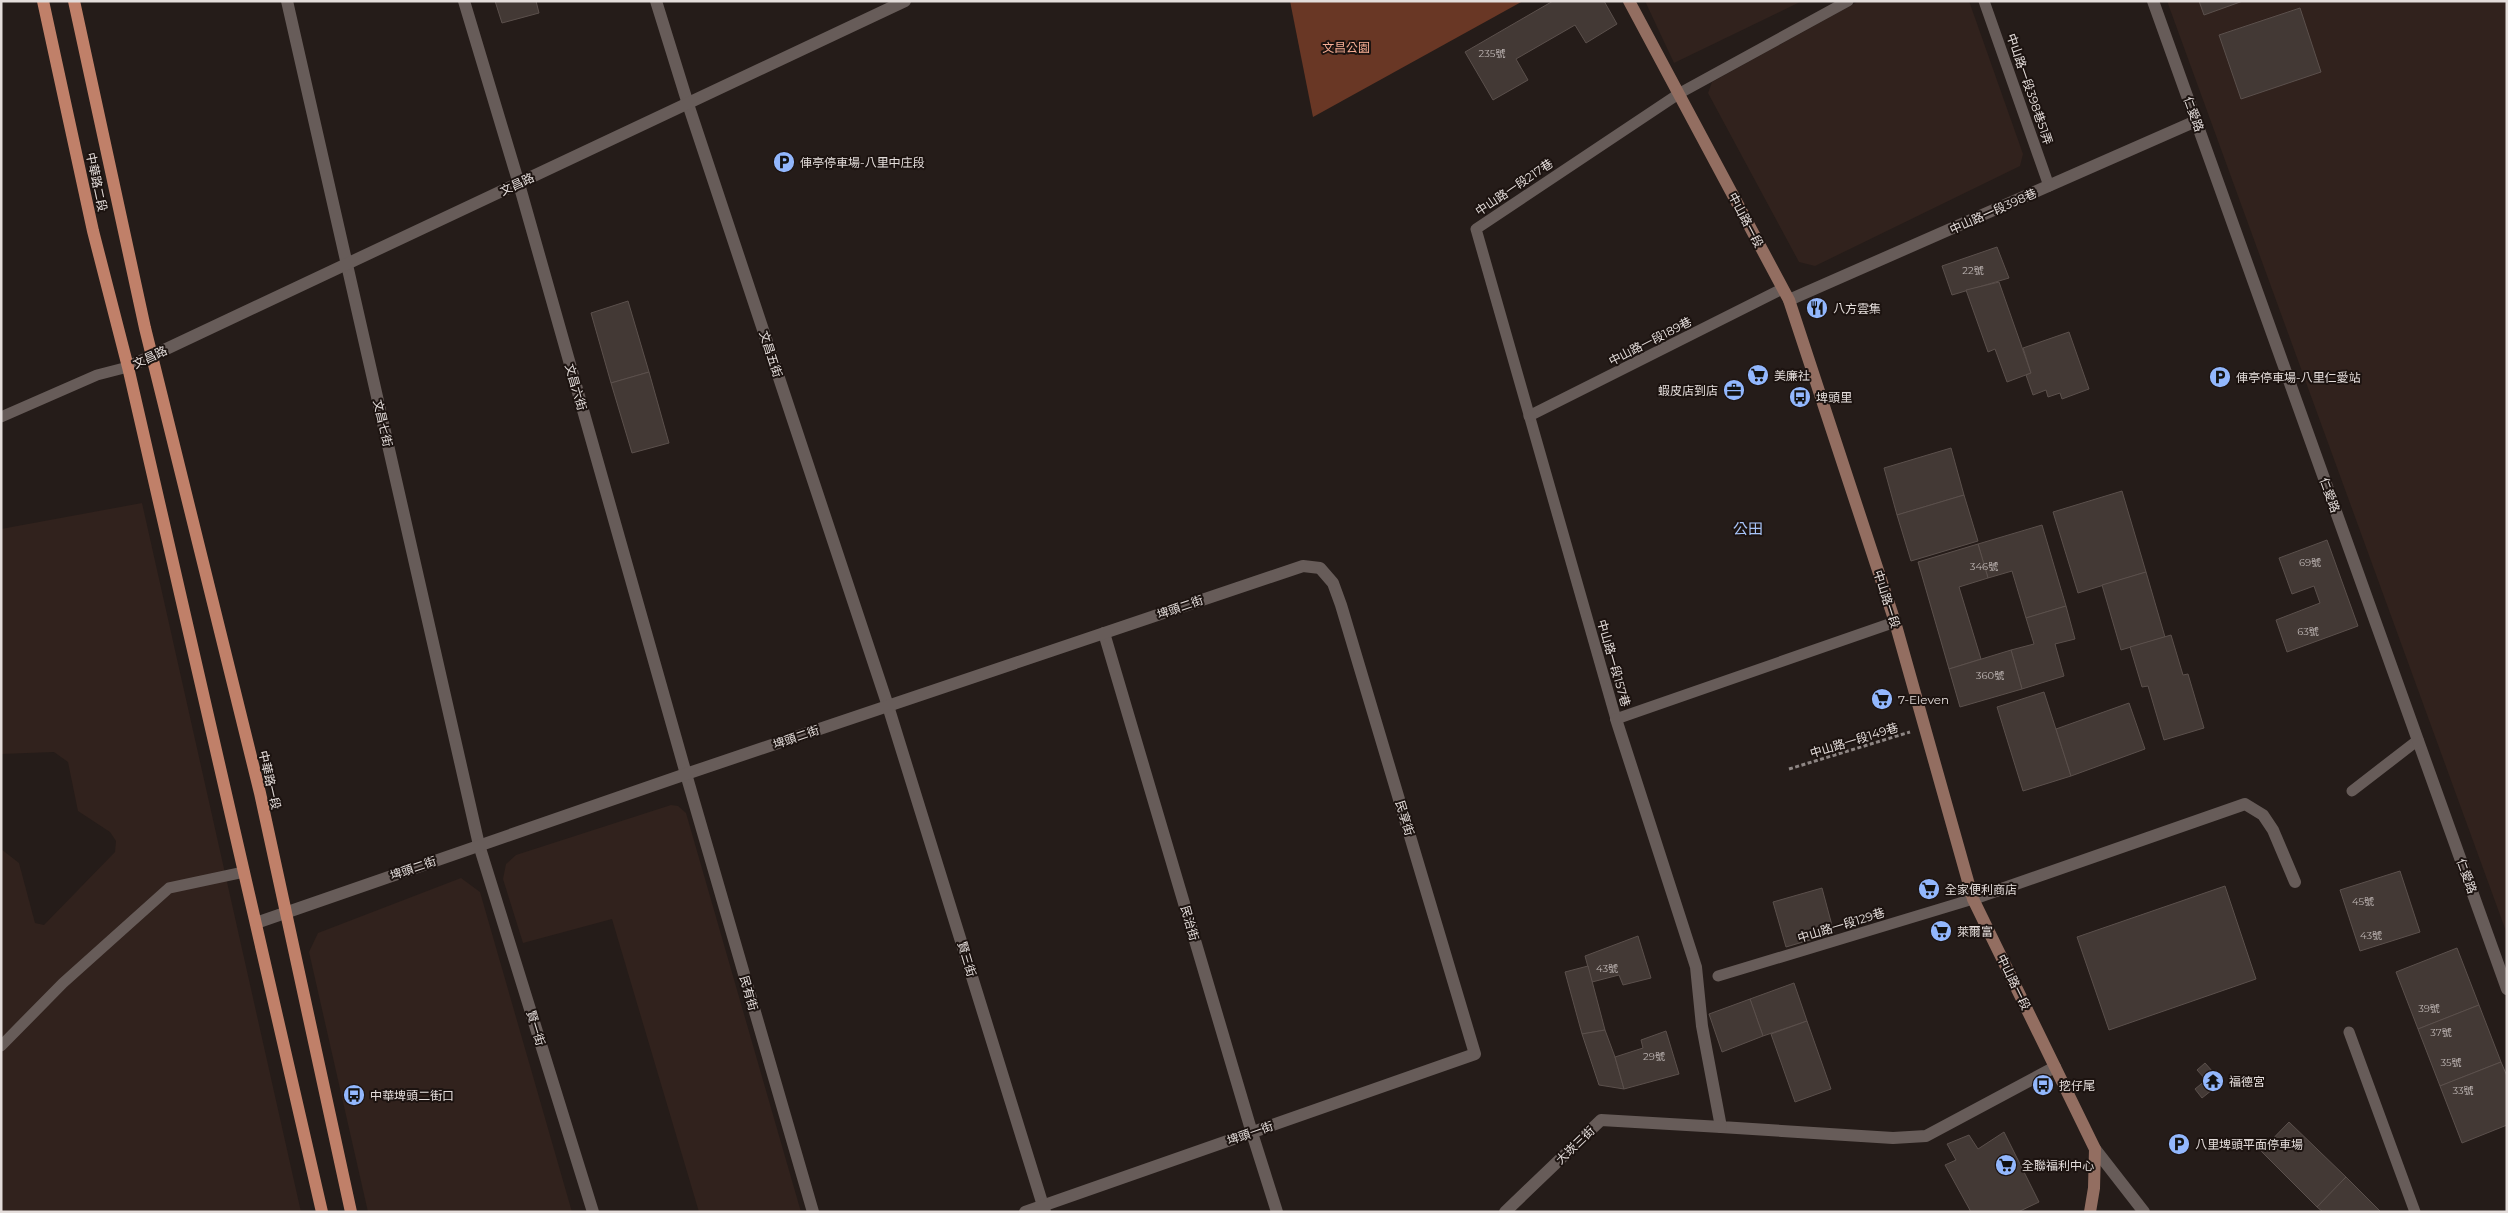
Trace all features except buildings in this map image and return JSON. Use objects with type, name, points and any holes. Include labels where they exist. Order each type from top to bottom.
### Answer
[{"type":"main road","name":"中華路二段","points":[[43,1],[93,231],[128,367]]},
{"type":"main road","name":"中華路二段","points":[[74,1],[152,356]]},
{"type":"main road","name":"中山路一段","points":[[1629,1],[1786,294],[1895,622],[1972,899],[2095,1149],[2094,1188],[2090,1212]]},
{"type":"main road","name":"中華路一段","points":[[152,356],[258,784],[351,1212]]},
{"type":"main road","points":[[128,367],[322,1212]]},
{"type":"street","name":"文昌七街","points":[[287,1],[479,845]]},
{"type":"street","name":"文昌六街","points":[[464,1],[519,184],[686,774]]},
{"type":"street","name":"文昌五街","points":[[656,1],[688,104],[888,706]]},
{"type":"street","name":"文昌路","points":[[128,367],[905,1]]},
{"type":"street","name":"仁愛路","points":[[2153,1],[2507,989]]},
{"type":"street","name":"中山路一段398巷","points":[[1786,294],[2049,186],[2196,121]]},
{"type":"street","name":"埤頭二街","points":[[256,923],[686,774],[1303,566],[1320,568],[1333,583]]},
{"type":"street","name":"民享街","points":[[1333,583],[1342,605],[1475,1054]]},
{"type":"street","name":"民治街","points":[[1104,633],[1277,1212]]},
{"type":"street","name":"賢三街","points":[[888,706],[1044,1209]]},
{"type":"street","points":[[1616,719],[1696,967],[1702,1026],[1721,1127]]},
{"type":"street","name":"民有街","points":[[686,774],[813,1212]]},
{"type":"street","points":[[1972,899],[2245,804],[2263,815],[2273,830],[2295,882]]},
{"type":"street","name":"賢一街","points":[[479,845],[593,1212]]},
{"type":"street","name":"埤頭一街","points":[[1025,1212],[1044,1209],[1252,1132],[1475,1054]]},
{"type":"street","name":"大崁三街","points":[[1505,1212],[1600,1120],[1893,1138],[1926,1136],[2055,1067]]},
{"type":"street","points":[[2095,1149],[2144,1212]]},
{"type":"lane","points":[[1680,94],[1848,1]]},
{"type":"lane","name":"中山路一段398巷51弄","points":[[1984,1],[2049,186]]},
{"type":"lane","name":"中山路一段217巷","points":[[1529,416],[1476,228],[1680,94]]},
{"type":"lane","name":"中山路一段189巷","points":[[1529,416],[1786,294]]},
{"type":"lane","points":[[1,417],[97,375],[128,367]]},
{"type":"lane","name":"中山路一段157巷","points":[[1529,416],[1616,719],[1895,622]]},
{"type":"lane","points":[[2352,790],[2418,740]]},
{"type":"lane","points":[[1,1046],[62,983],[169,888],[244,872]]},
{"type":"lane","name":"中山路一段129巷","points":[[1718,976],[1972,899]]},
{"type":"lane","points":[[2349,1032],[2415,1212]]},
{"type":"path","name":"中山路一段149巷","points":[[1789,769],[1923,728]]},
{"type":"shaded area","points":[[1645,1],[1802,1],[1674,63]]},
{"type":"shaded area","points":[[1859,1],[1969,1],[2023,154],[2020,166],[1815,266],[1799,262],[1708,93],[1712,82]]},
{"type":"shaded area","points":[[2167,1],[2507,1],[2507,934]]},
{"type":"shaded area","points":[[142,503],[301,1212],[1,1212],[1,849],[19,863],[35,923],[44,925],[115,852],[116,841],[110,832],[78,811],[68,762],[54,752],[1,754],[1,529]]},
{"type":"shaded area","points":[[671,805],[678,806],[686,813],[801,1212],[699,1212],[612,919],[523,943],[503,879],[506,864],[516,855]]},
{"type":"shaded area","points":[[461,878],[480,892],[572,1212],[368,1212],[309,952],[318,933]]},
{"type":"green space","name":"文昌公園","points":[[1290,1],[1523,1],[1313,117]]},
{"type":"place","name":"俥亭停車場-八里中庄段","points":[[784,162]]},
{"type":"place","name":"八方雲集","points":[[1817,308]]},
{"type":"place","name":"美廉社","points":[[1758,375]]},
{"type":"place","name":"俥亭停車場-八里仁愛站","points":[[2220,377]]},
{"type":"place","name":"蝦皮店到店","points":[[1734,390]]},
{"type":"place","name":"埤頭里","points":[[1800,397]]},
{"type":"place","name":"7-Eleven","points":[[1882,699]]},
{"type":"place","name":"全家便利商店","points":[[1929,889]]},
{"type":"place","name":"萊爾富","points":[[1941,931]]},
{"type":"place","name":"福德宮","points":[[2213,1081]]},
{"type":"place","name":"挖仔尾","points":[[2043,1085]]},
{"type":"place","name":"中華埤頭二街口","points":[[354,1095]]},
{"type":"place","name":"八里埤頭平面停車場","points":[[2179,1144]]},
{"type":"place","name":"全聯福利中心","points":[[2006,1165]]},
{"type":"district","name":"公田","points":[[1748,528]]}]
